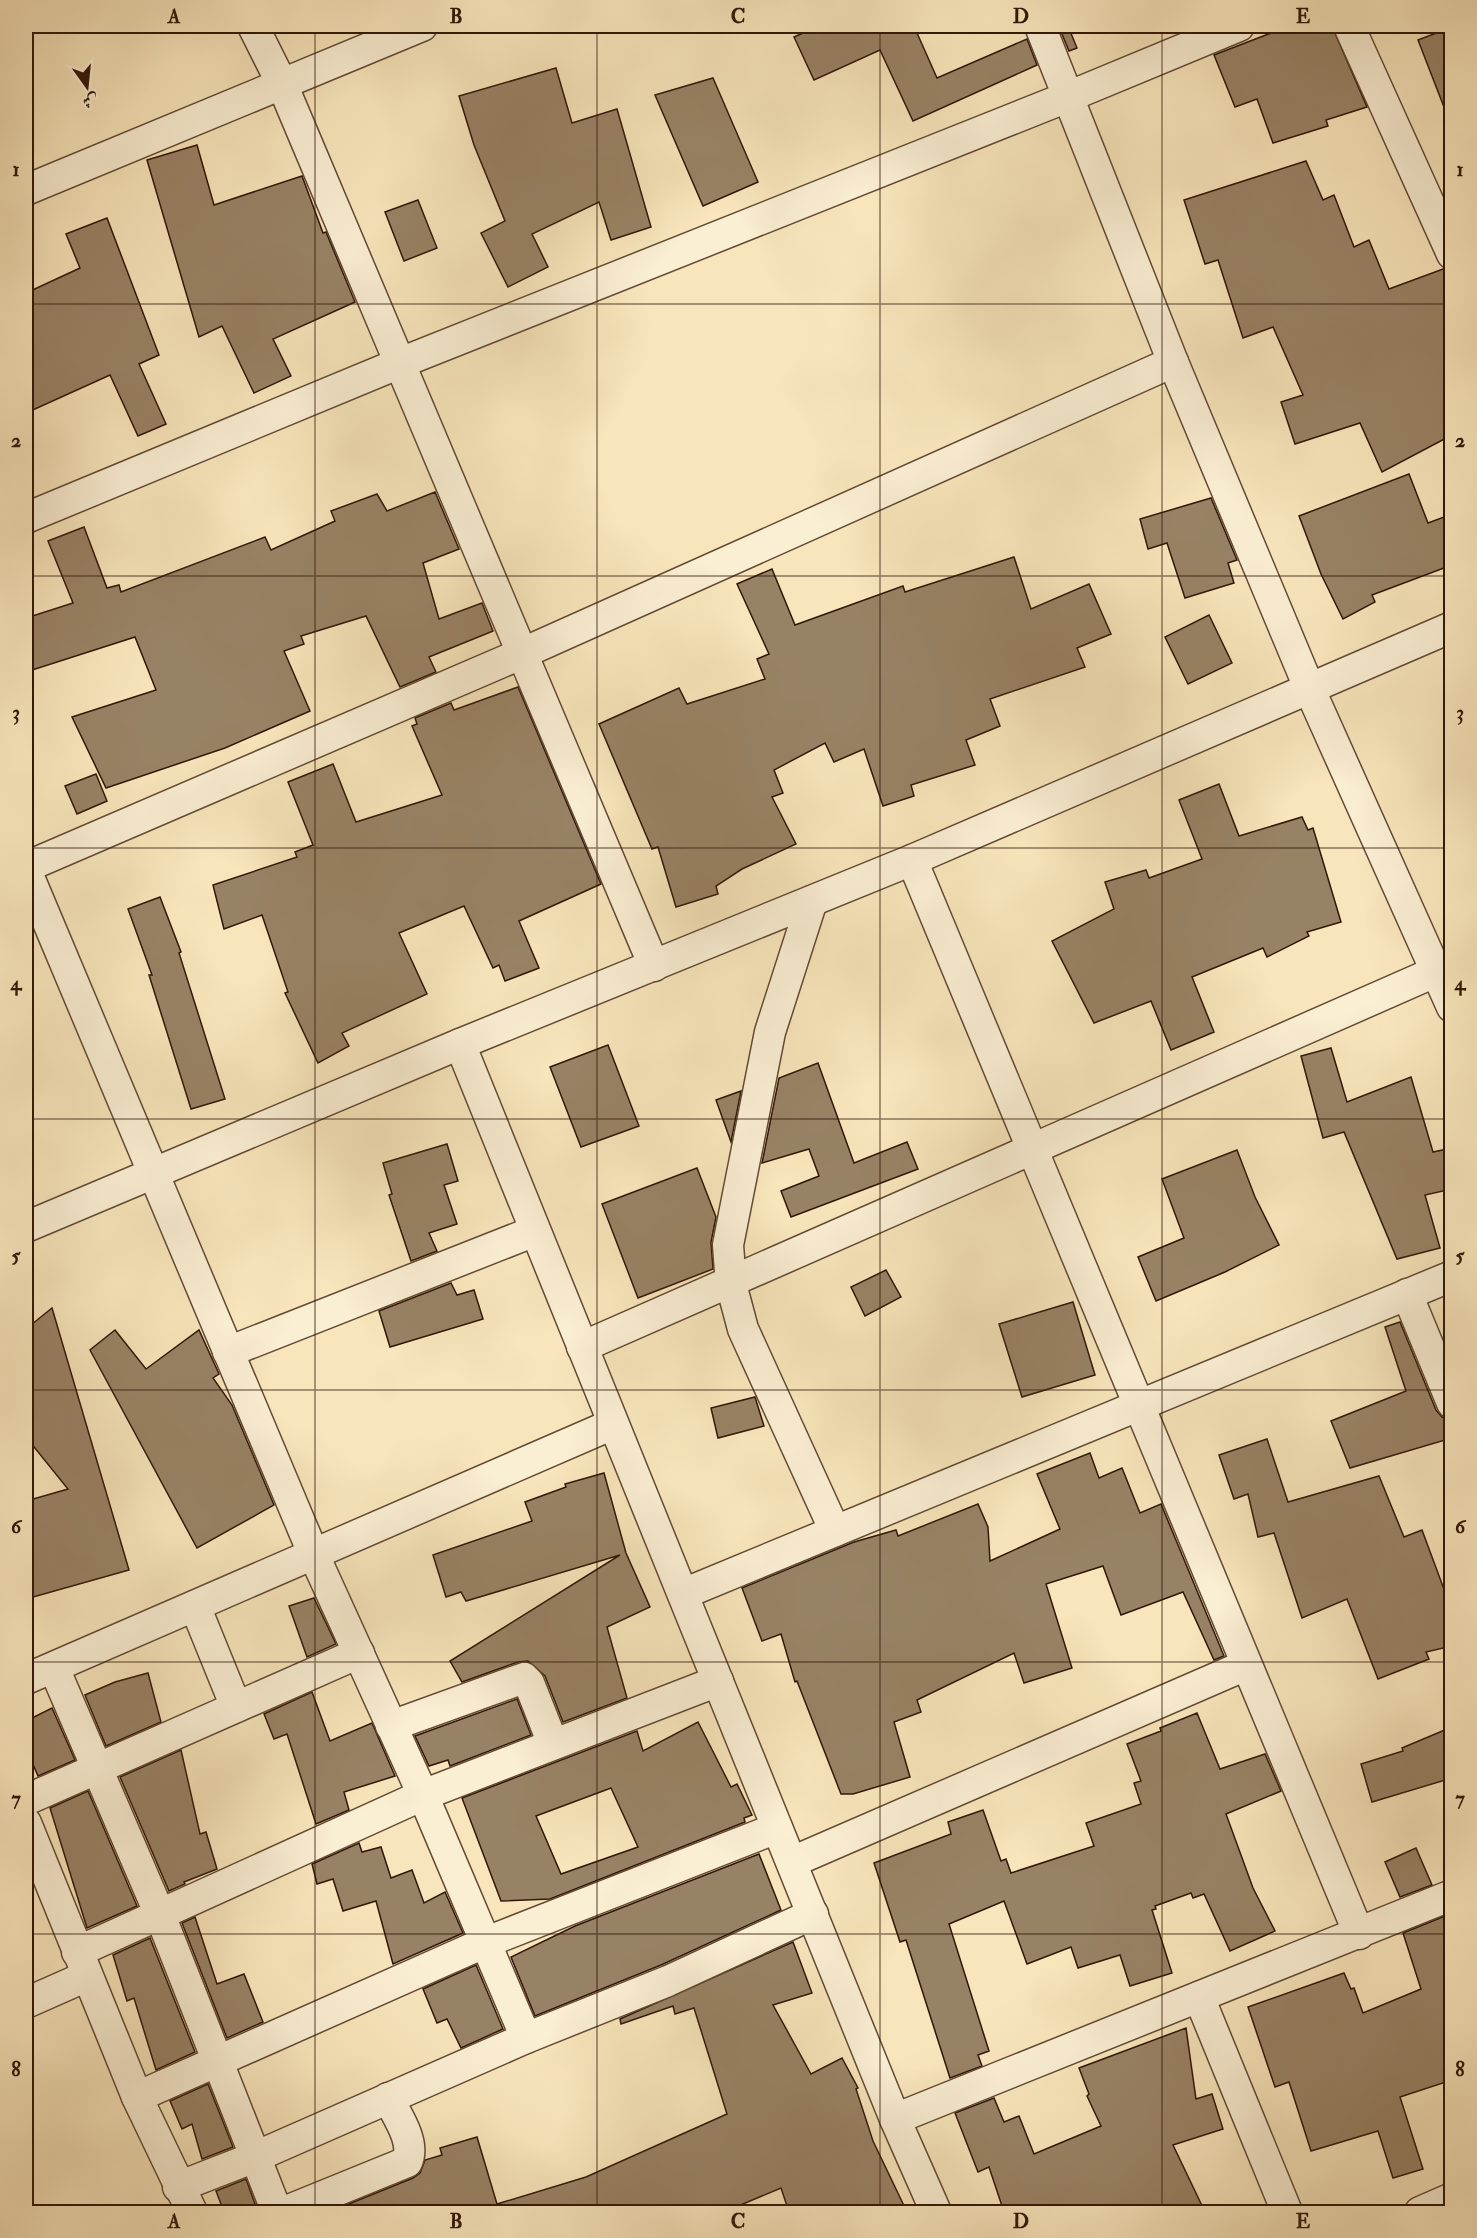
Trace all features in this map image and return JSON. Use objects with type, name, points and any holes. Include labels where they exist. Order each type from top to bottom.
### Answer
[{"type":"street","points":[[253,26],[282,84],[654,966]]},
{"type":"street","points":[[26,190],[422,26]]},
{"type":"street","points":[[1040,26],[1070,96],[1173,362],[1310,690],[1452,1007]]},
{"type":"street","points":[[26,518],[400,363],[1070,96],[1239,26]]},
{"type":"street","points":[[1349,26],[1452,254]]},
{"type":"street","points":[[526,2038],[423,1795],[313,1553],[26,868],[523,653],[1173,362]]},
{"type":"street","points":[[26,1227],[154,1175],[460,1044],[912,860],[1452,627]]},
{"type":"street","points":[[912,860],[1137,1406],[1359,1934]]},
{"type":"street","points":[[812,901],[768,1043],[728,1245],[731,1284],[743,1329],[835,1531]]},
{"type":"street","points":[[582,1347],[1032,1152],[1436,972]]},
{"type":"street","points":[[460,1044],[895,2119],[936,2212]]},
{"type":"street","points":[[228,1352],[535,1231]]},
{"type":"street","points":[[683,1594],[1452,1276]]},
{"type":"street","points":[[1407,1294],[1452,1403]]},
{"type":"street","points":[[26,1679],[613,1424]]},
{"type":"street","points":[[195,1606],[236,1707]]},
{"type":"street","points":[[26,1800],[358,1653]]},
{"type":"street","points":[[792,1862],[1246,1665]]},
{"type":"street","points":[[54,1668],[160,1915],[277,2212]]},
{"type":"street","points":[[392,1726],[524,1678],[529,1683],[554,1744]]},
{"type":"street","points":[[26,2003],[82,1964],[160,1915],[423,1795],[718,1681]]},
{"type":"street","points":[[26,1822],[137,2097],[178,2187],[192,2212]]},
{"type":"street","points":[[137,2097],[219,2063],[484,1943],[777,1828]]},
{"type":"street","points":[[895,2119],[1359,1934],[1452,1894]]},
{"type":"street","points":[[178,2187],[255,2157],[526,2038],[668,1981],[813,1914]]},
{"type":"street","points":[[1199,1997],[1287,2212]]},
{"type":"street","points":[[284,2212],[407,2162],[411,2154],[409,2143],[388,2098]]},
{"type":"street","points":[[1420,2212],[1452,2198]]},
{"type":"building","points":[[819,26],[933,26],[917,33],[937,78],[1027,39],[1037,65],[913,121],[880,50],[814,80],[794,37]]},
{"type":"building","points":[[1068,26],[1077,48],[1069,51],[1059,27]]},
{"type":"building","points":[[1289,26],[1332,26],[1367,107],[1326,120],[1328,126],[1273,143],[1257,99],[1235,107],[1214,55]]},
{"type":"building","points":[[1452,27],[1452,119],[1449,120],[1418,40]]},
{"type":"building","points":[[556,68],[572,123],[617,109],[651,227],[611,240],[599,202],[532,234],[548,267],[508,287],[481,233],[505,221],[474,145],[459,96]]},
{"type":"building","points":[[713,78],[758,182],[703,206],[655,95]]},
{"type":"building","points":[[197,145],[214,205],[302,176],[323,233],[326,232],[355,302],[273,339],[291,376],[254,393],[222,326],[199,337],[147,160]]},
{"type":"building","points":[[1306,161],[1323,200],[1334,195],[1354,247],[1369,240],[1389,289],[1443,269],[1452,271],[1452,435],[1382,472],[1360,423],[1295,444],[1281,402],[1303,395],[1273,327],[1243,338],[1218,260],[1205,264],[1184,200]]},
{"type":"building","points":[[418,200],[437,248],[404,261],[385,212]]},
{"type":"building","points":[[107,218],[159,355],[139,364],[166,424],[138,436],[110,375],[26,413],[26,293],[80,268],[66,234]]},
{"type":"building","points":[[1409,474],[1428,523],[1452,514],[1452,565],[1372,595],[1375,602],[1343,619],[1321,574],[1299,516]]},
{"type":"building","points":[[435,492],[459,549],[423,563],[439,619],[482,603],[493,631],[429,657],[436,672],[400,687],[366,616],[301,636],[304,644],[284,651],[310,711],[225,748],[106,788],[72,717],[156,690],[135,637],[26,672],[26,618],[73,603],[48,541],[84,527],[107,588],[119,585],[121,592],[265,537],[271,550],[335,521],[331,511],[377,494],[387,511]]},
{"type":"building","points":[[1211,498],[1237,560],[1228,563],[1234,583],[1185,598],[1167,543],[1148,549],[1140,519]]},
{"type":"building","points":[[1014,557],[1031,609],[1089,584],[1111,634],[1077,648],[1085,667],[990,699],[1000,726],[966,740],[975,765],[911,785],[914,796],[883,806],[864,749],[834,762],[825,743],[774,770],[783,793],[772,797],[796,844],[742,869],[716,886],[718,894],[676,907],[658,847],[652,849],[599,724],[679,688],[687,704],[765,679],[757,659],[769,654],[737,584],[772,569],[795,625],[903,586],[905,592]]},
{"type":"building","points":[[1209,615],[1232,663],[1188,684],[1165,637]]},
{"type":"building","points":[[518,687],[601,884],[519,921],[539,968],[505,981],[499,965],[493,968],[464,906],[399,933],[427,994],[342,1033],[349,1046],[318,1063],[285,993],[288,992],[262,915],[224,929],[213,885],[297,857],[295,852],[313,845],[288,782],[333,764],[356,822],[442,795],[412,726],[417,724],[415,718],[451,703],[454,710]]},
{"type":"building","points":[[96,774],[107,801],[77,814],[65,786]]},
{"type":"building","points":[[1219,784],[1239,836],[1302,817],[1308,830],[1313,828],[1341,922],[1307,932],[1309,936],[1267,957],[1263,948],[1192,977],[1214,1032],[1171,1050],[1151,1001],[1094,1023],[1052,941],[1114,909],[1105,882],[1146,870],[1149,878],[1202,859],[1179,800]]},
{"type":"building","points":[[160,897],[181,952],[179,953],[225,1099],[191,1109],[149,975],[152,975],[128,909]]},
{"type":"building","points":[[608,1045],[639,1126],[581,1147],[550,1067]]},
{"type":"building","points":[[1331,1048],[1347,1102],[1411,1077],[1433,1152],[1452,1148],[1452,1189],[1425,1195],[1440,1248],[1397,1259],[1344,1132],[1323,1138],[1301,1056]]},
{"type":"building","points":[[818,1063],[854,1163],[907,1142],[918,1169],[791,1217],[781,1191],[819,1176],[809,1149],[762,1163],[779,1078]]},
{"type":"building","points":[[741,1091],[731,1142],[716,1100]]},
{"type":"building","points":[[447,1144],[458,1181],[444,1185],[457,1224],[429,1233],[437,1251],[411,1261],[389,1195],[392,1194],[383,1163]]},
{"type":"building","points":[[1237,1150],[1255,1197],[1279,1245],[1225,1272],[1156,1301],[1138,1257],[1184,1238],[1162,1179]]},
{"type":"building","points":[[697,1168],[716,1217],[711,1242],[713,1269],[638,1298],[602,1204]]},
{"type":"building","points":[[886,1270],[901,1297],[865,1316],[851,1287]]},
{"type":"building","points":[[451,1283],[457,1295],[474,1290],[483,1319],[390,1347],[379,1311]]},
{"type":"building","points":[[1073,1302],[1095,1375],[1022,1397],[999,1324]]},
{"type":"building","points":[[52,1308],[129,1570],[26,1599],[26,1501],[68,1489],[26,1437],[26,1329]]},
{"type":"building","points":[[1400,1322],[1436,1410],[1442,1417],[1452,1420],[1452,1438],[1350,1468],[1331,1421],[1406,1391],[1385,1327]]},
{"type":"building","points":[[115,1330],[146,1369],[199,1330],[219,1374],[213,1378],[232,1405],[274,1505],[197,1548],[90,1350]]},
{"type":"building","points":[[755,1397],[764,1426],[718,1438],[711,1408]]},
{"type":"building","points":[[1267,1439],[1288,1502],[1379,1476],[1404,1537],[1422,1530],[1445,1592],[1452,1619],[1452,1646],[1426,1652],[1429,1659],[1378,1679],[1347,1599],[1302,1618],[1274,1533],[1258,1537],[1248,1494],[1234,1499],[1219,1455]]},
{"type":"building","points":[[1090,1453],[1099,1478],[1122,1468],[1140,1513],[1161,1504],[1224,1656],[1214,1660],[1183,1592],[1121,1615],[1103,1566],[1046,1584],[1072,1668],[1024,1683],[1014,1653],[917,1700],[921,1712],[894,1722],[910,1777],[853,1794],[841,1794],[797,1681],[795,1682],[781,1634],[762,1641],[742,1588],[854,1542],[896,1530],[898,1536],[978,1504],[988,1527],[990,1561],[1060,1529],[1037,1474]]},
{"type":"building","points":[[604,1473],[626,1553],[650,1607],[607,1627],[627,1698],[563,1722],[545,1676],[528,1661],[518,1662],[462,1682],[450,1661],[620,1555],[466,1601],[461,1592],[446,1597],[433,1555],[532,1521],[525,1502],[566,1487],[565,1484]]},
{"type":"building","points":[[314,1598],[336,1644],[307,1657],[289,1606]]},
{"type":"building","points":[[148,1673],[161,1722],[106,1746],[85,1695],[115,1682]]},
{"type":"building","points":[[312,1692],[330,1741],[372,1723],[395,1776],[344,1792],[349,1810],[316,1824],[287,1734],[274,1739],[264,1714]]},
{"type":"building","points":[[517,1699],[531,1735],[450,1766],[448,1760],[429,1766],[415,1736]]},
{"type":"building","points":[[52,1708],[75,1760],[38,1776],[26,1748],[26,1721]]},
{"type":"building","points":[[1197,1713],[1220,1769],[1265,1754],[1281,1791],[1226,1814],[1253,1888],[1275,1931],[1230,1951],[1204,1894],[1193,1898],[1191,1893],[1155,1906],[1156,1909],[1152,1910],[1172,1973],[1130,1986],[1120,1955],[1078,1968],[1071,1947],[1027,1964],[1004,1901],[949,1924],[989,2051],[978,2055],[982,2066],[950,2078],[906,1940],[900,1942],[874,1863],[951,1834],[948,1822],[983,1810],[1001,1861],[1006,1859],[1011,1873],[1094,1846],[1086,1823],[1141,1804],[1134,1783],[1141,1781],[1127,1744],[1161,1731],[1160,1728]]},
{"type":"building","points":[[698,1722],[731,1787],[737,1784],[752,1815],[744,1818],[745,1822],[550,1899],[501,1901],[462,1798],[637,1731],[643,1751]],"holes":[[[611,1788],[638,1847],[561,1874],[536,1816]]]},
{"type":"building","points":[[1452,1727],[1452,1778],[1372,1802],[1361,1764],[1403,1751],[1402,1748]]},
{"type":"building","points":[[181,1750],[200,1834],[206,1832],[217,1869],[184,1882],[185,1884],[169,1891],[120,1777]]},
{"type":"building","points":[[88,1791],[137,1906],[87,1928],[50,1808]]},
{"type":"building","points":[[359,1843],[362,1852],[381,1847],[391,1878],[412,1870],[424,1903],[445,1892],[463,1933],[393,1964],[376,1901],[343,1911],[333,1879],[317,1884],[312,1864]]},
{"type":"building","points":[[1416,1848],[1432,1885],[1400,1897],[1385,1862]]},
{"type":"building","points":[[759,1854],[781,1910],[661,1965],[535,2016],[511,1957],[575,1926]]},
{"type":"building","points":[[1445,1916],[1452,1930],[1452,2080],[1400,2097],[1423,2169],[1393,2178],[1378,2131],[1311,2151],[1289,2082],[1275,2087],[1248,2007],[1344,1973],[1351,1989],[1354,1988],[1363,2013],[1421,1989],[1403,1933]]},
{"type":"building","points":[[195,1917],[217,1984],[244,1974],[263,2022],[227,2038],[182,1923]]},
{"type":"building","points":[[150,1938],[195,2052],[156,2070],[134,1998],[127,2001],[113,1955]]},
{"type":"building","points":[[793,1942],[812,1993],[773,2005],[811,2074],[842,2058],[858,2088],[856,2089],[873,2141],[907,2212],[789,2212],[781,2188],[724,2212],[329,2212],[413,2178],[420,2173],[425,2160],[442,2155],[440,2148],[477,2137],[497,2204],[586,2177],[727,2114],[694,2008],[675,2014],[673,2006],[621,2024],[620,2019]]},
{"type":"building","points":[[476,1965],[503,2029],[461,2048],[447,2019],[437,2023],[423,1989]]},
{"type":"building","points":[[1186,2028],[1196,2099],[1212,2094],[1223,2129],[1173,2145],[1205,2212],[1004,2212],[989,2167],[978,2172],[955,2113],[994,2098],[1004,2122],[1019,2116],[1034,2154],[1101,2126],[1087,2096],[1089,2094],[1079,2068]]},
{"type":"building","points":[[208,2084],[233,2147],[202,2159],[192,2124],[182,2129],[170,2101]]},
{"type":"building","points":[[246,2179],[255,2204],[232,2212],[224,2212],[216,2191]]}]
